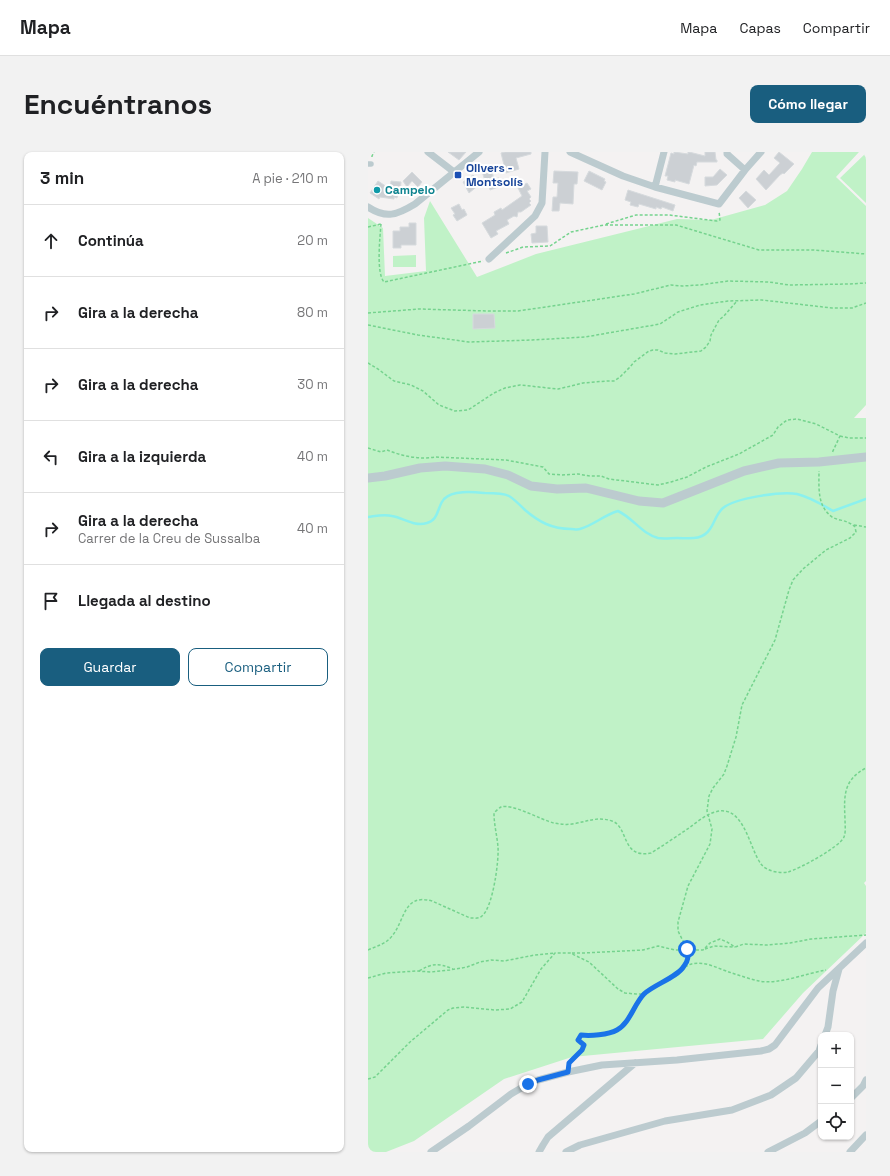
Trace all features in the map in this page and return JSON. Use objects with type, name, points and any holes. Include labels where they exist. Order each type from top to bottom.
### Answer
[{"type":"street","points":[[428,152],[454,172]]},
{"type":"street","points":[[368,207],[382,214],[391,214],[404,211],[415,204],[479,152]]},
{"type":"street","points":[[489,259],[535,216],[542,202],[545,152]]},
{"type":"street","points":[[570,152],[623,176],[655,187],[719,204],[762,152]]},
{"type":"street","points":[[655,187],[664,152]]},
{"type":"street","points":[[727,152],[727,154],[746,170]]},
{"type":"street","points":[[368,478],[385,476],[420,468],[445,466],[485,469],[508,475],[532,486],[557,490],[586,488],[639,501],[663,503],[744,471],[779,463],[824,462],[866,457]]},
{"type":"street","points":[[431,1152],[519,1089],[538,1080],[602,1065],[761,1051],[768,1049],[774,1045],[818,988],[866,943]]},
{"type":"street","points":[[826,1032],[833,991],[839,969]]},
{"type":"street","points":[[566,1152],[580,1145],[665,1121],[732,1110],[771,1095],[796,1078],[818,1052]]},
{"type":"street","points":[[539,1152],[548,1137],[635,1063]]},
{"type":"street","points":[[854,1095],[866,1080]]},
{"type":"street","points":[[768,1152],[805,1133],[818,1123]]},
{"type":"street","points":[[850,1152],[866,1135]]},
{"type":"path","points":[[372,156],[374,152]]},
{"type":"path","points":[[503,254],[523,247],[550,246],[571,232],[604,225],[636,215],[669,215],[717,221],[720,220],[719,204]]},
{"type":"path","points":[[382,214],[379,261],[381,278],[384,282],[489,259]]},
{"type":"path","points":[[368,227],[381,224]]},
{"type":"path","points":[[604,225],[676,225],[759,250],[814,250],[866,254]]},
{"type":"path","points":[[368,312],[419,309],[488,311],[518,310],[634,294],[671,285],[700,285],[728,281],[769,282],[789,285],[866,283]]},
{"type":"path","points":[[368,325],[418,335],[469,342],[585,337],[660,324],[678,312],[700,305],[762,300],[832,308],[852,308],[866,303]]},
{"type":"path","points":[[368,363],[394,381],[411,385],[423,391],[439,405],[455,411],[468,410],[494,393],[505,388],[520,385],[558,389],[583,383],[614,381],[630,368],[634,362],[649,351],[653,350],[675,354],[701,351],[710,341],[711,335],[719,320],[737,301]]},
{"type":"path","points":[[368,448],[381,452],[387,450],[419,458],[446,457],[506,460],[543,467],[548,474],[601,476],[609,479],[658,485],[687,477],[706,467],[739,454],[773,435],[778,427],[787,420],[797,419],[816,424],[840,436],[849,438],[866,438]]},
{"type":"path","points":[[684,968],[688,960],[687,949],[678,931],[678,922],[688,886],[710,844],[712,829],[708,815],[709,796],[713,788],[724,774],[727,766],[736,737],[742,705],[775,640],[793,580],[803,569],[826,550],[850,538],[856,532],[856,527],[849,522],[833,518],[826,511],[822,504],[819,491],[824,462],[840,436]]},
{"type":"path","points":[[853,525],[866,527]]},
{"type":"path","points":[[368,950],[379,946],[389,939],[397,930],[405,910],[413,903],[421,900],[432,901],[470,918],[482,916],[488,906],[495,882],[498,864],[498,848],[494,813],[501,807],[511,807],[544,820],[560,824],[575,824],[591,819],[614,822],[631,848],[639,854],[651,853],[708,815],[718,811],[728,813],[733,815],[742,824],[760,864],[769,870],[782,873],[798,869],[839,844],[843,839],[846,832],[844,804],[847,785],[856,773],[866,768]]},
{"type":"path","points":[[368,978],[386,973],[454,970],[491,960],[504,961],[521,957],[555,954],[584,954],[643,950],[658,946],[675,950],[704,950],[714,946],[735,947],[744,944],[767,945],[790,943],[810,938],[866,935]]},
{"type":"path","points":[[704,950],[710,944],[720,939],[735,947]]},
{"type":"path","points":[[570,953],[589,962],[618,989],[625,993],[644,994]]},
{"type":"path","points":[[368,1079],[375,1077],[410,1042],[448,1010],[464,1007],[495,1010],[510,1009],[522,1002],[541,969],[555,954]]},
{"type":"path","points":[[568,1072],[569,1063],[582,1050],[584,1045],[578,1040],[581,1035],[588,1036],[618,1030],[624,1024],[644,994],[688,965],[698,963],[707,964],[732,973],[761,981],[771,982],[825,970],[839,969]]},
{"type":"path","points":[[419,971],[425,967],[436,965],[443,965],[454,970]]},
{"type":"green space","points":[[812,152],[859,152],[836,177],[866,206],[866,405],[854,418],[866,418],[866,881],[864,883],[866,886],[866,933],[803,993],[763,1039],[572,1057],[504,1079],[414,1141],[386,1152],[368,1152],[368,218],[383,228],[385,276],[426,271],[424,218],[430,201],[477,277],[536,254],[677,219],[711,220],[765,205],[787,191]]},
{"type":"green space","points":[[866,153],[866,203],[840,178]]},
{"type":"green space","points":[[416,255],[416,267],[393,267],[393,256]]},
{"type":"building","points":[[448,152],[466,152],[459,160]]},
{"type":"building","points":[[531,152],[531,154],[516,158],[519,169],[506,173],[501,153]]},
{"type":"building","points":[[674,152],[688,154],[689,152],[705,156],[705,152],[715,152],[717,162],[697,162],[696,166],[694,165],[689,184],[675,180],[675,182],[667,180],[668,176],[665,176],[671,153],[674,154]]},
{"type":"building","points":[[779,152],[794,164],[784,174],[783,173],[780,175],[766,190],[756,179],[764,170],[769,175],[780,163],[774,158]]},
{"type":"building","points":[[490,165],[494,179],[499,178],[501,186],[490,190],[487,179],[485,181],[481,168]]},
{"type":"building","points":[[720,169],[727,175],[717,185],[705,186],[705,177],[713,177]]},
{"type":"building","points":[[554,171],[578,172],[577,184],[574,184],[573,204],[560,203],[559,211],[552,211],[553,197],[557,197],[558,183],[553,183]]},
{"type":"building","points":[[589,171],[605,179],[604,181],[606,182],[602,190],[584,181]]},
{"type":"building","points":[[412,172],[422,182],[418,187],[412,181],[407,187],[403,181]]},
{"type":"building","points":[[473,175],[480,184],[469,193],[463,182]]},
{"type":"building","points":[[378,181],[390,189],[391,181],[401,182],[400,194],[398,194],[397,198],[394,197],[394,199],[380,197],[379,199],[370,193]]},
{"type":"building","points":[[527,183],[531,189],[527,191],[531,197],[529,199],[531,201],[529,203],[531,205],[521,212],[518,212],[517,217],[514,216],[507,220],[509,224],[496,231],[498,234],[491,238],[482,223],[495,215],[494,212],[501,208],[502,210],[522,196],[518,188]]},
{"type":"building","points":[[628,190],[675,205],[673,211],[662,207],[661,209],[656,207],[656,209],[639,204],[638,207],[630,205],[631,202],[625,200]]},
{"type":"building","points":[[746,191],[756,200],[748,208],[739,198]]},
{"type":"building","points":[[459,204],[467,215],[457,221],[451,208]]},
{"type":"building","points":[[409,223],[416,223],[416,245],[401,245],[401,248],[393,248],[393,231],[400,231],[400,227],[409,227]]},
{"type":"building","points":[[536,226],[547,226],[548,242],[532,243],[531,234],[536,233]]},
{"type":"building","points":[[473,314],[494,314],[495,328],[473,329]]},
{"type":"waterway","points":[[368,517],[389,515],[413,523],[422,524],[434,519],[442,502],[448,496],[469,492],[497,493],[509,496],[535,518],[558,528],[580,529],[618,511],[652,536],[658,538],[691,538],[699,537],[707,533],[723,508],[729,504],[748,498],[770,494],[797,494],[820,503],[833,511],[866,499]]},
{"type":"place","name":"Olivers - Montsolís","points":[[458,175]]},
{"type":"place","name":"Campelo","points":[[377,190]]},
{"type":"route","points":[[528,1084],[568,1072],[569,1063],[578,1055],[584,1045],[578,1040],[581,1035],[588,1036],[618,1030],[624,1024],[644,994],[684,968],[688,960],[687,949]]}]
